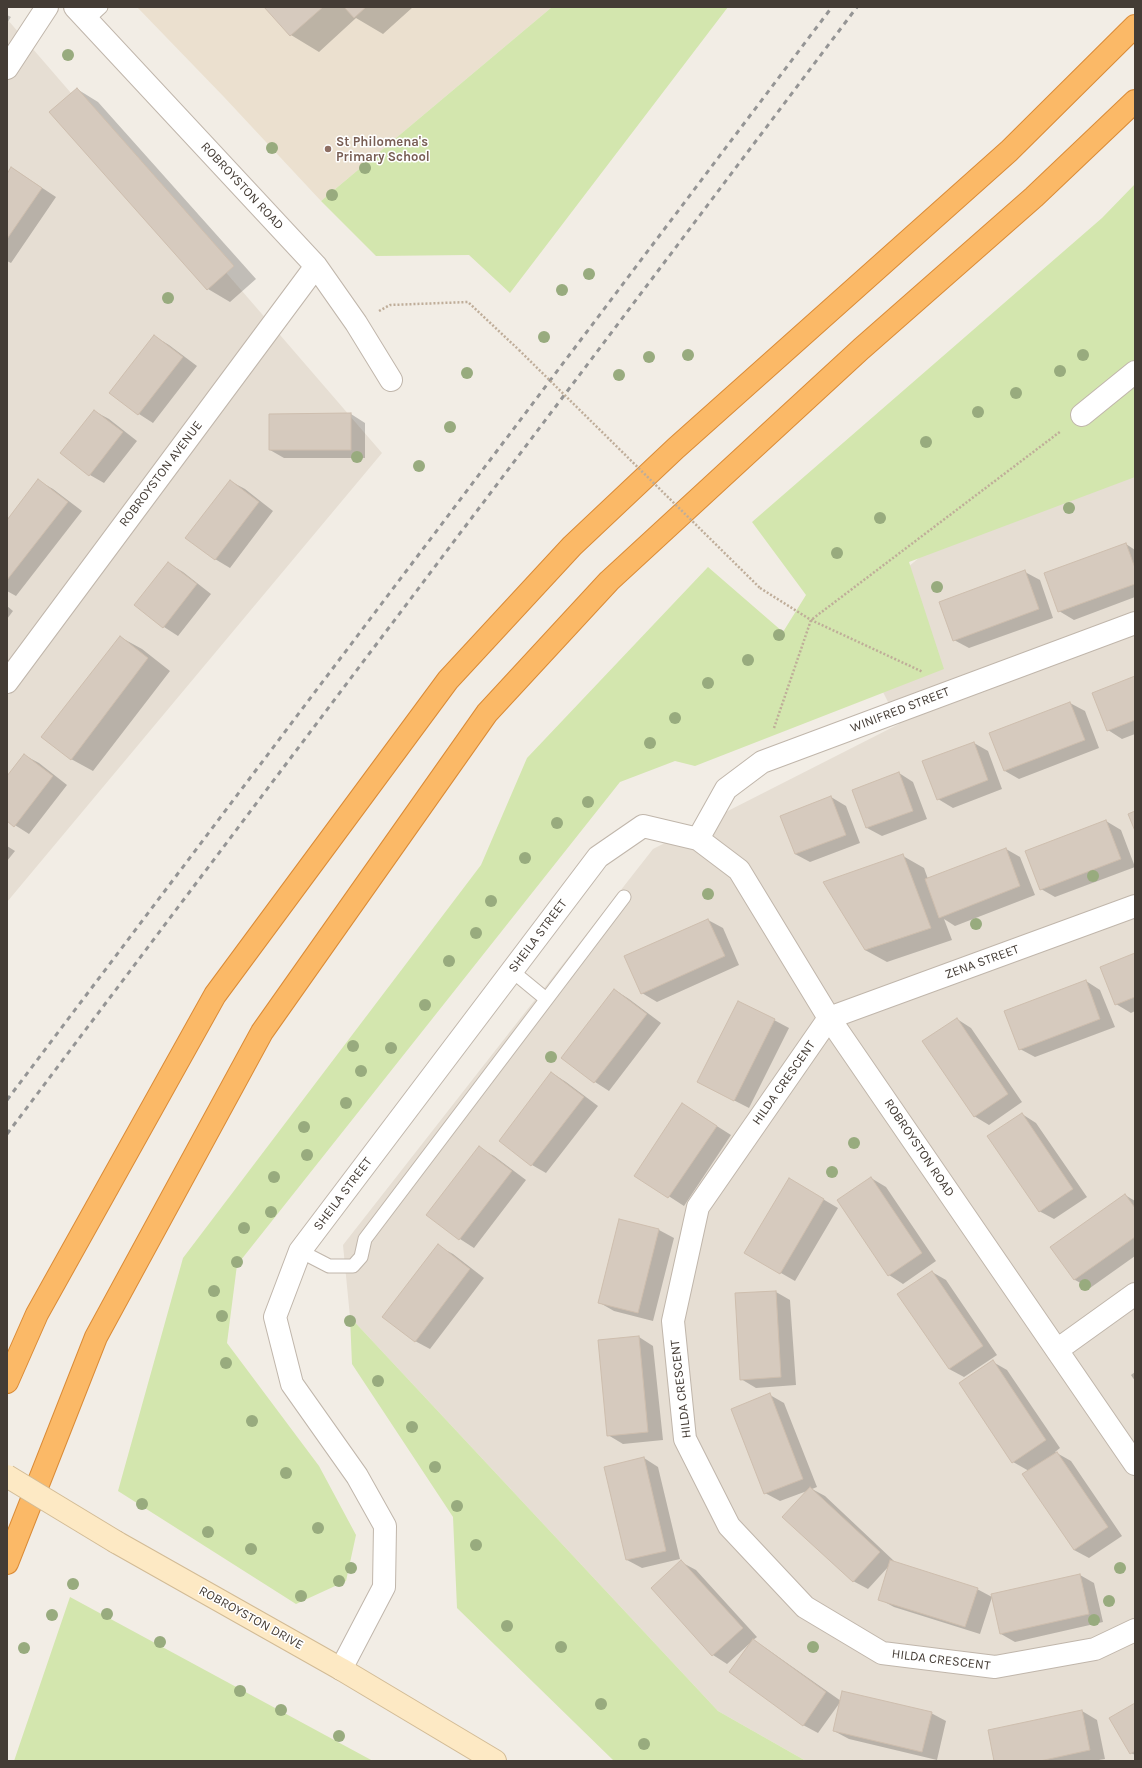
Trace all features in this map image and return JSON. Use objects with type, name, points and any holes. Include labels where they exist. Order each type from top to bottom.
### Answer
[{"type":"highway","points":[[7,1382],[37,1314],[215,995],[448,680],[578,540],[681,443],[1009,151],[1135,26]]},
{"type":"highway","points":[[7,1563],[96,1337],[262,1032],[487,713],[608,581],[861,349],[1034,198],[1135,101]]},
{"type":"main road","name":"ROBROYSTON DRIVE","points":[[7,1476],[116,1542],[341,1669],[495,1761]]},
{"type":"street","points":[[7,68],[47,7]]},
{"type":"street","name":"ROBROYSTON ROAD","points":[[87,11],[316,266],[356,324],[391,380]]},
{"type":"street","name":"ROBROYSTON AVENUE","points":[[7,682],[316,266]]},
{"type":"street","points":[[1082,415],[1132,379]]},
{"type":"street","name":"WINIFRED STREET","points":[[698,839],[726,789],[762,762],[957,688],[1135,623]]},
{"type":"street","name":"SHEILA STREET","points":[[341,1669],[384,1587],[385,1526],[357,1476],[292,1384],[275,1317],[300,1251],[598,857],[643,826],[698,839]]},
{"type":"street","name":"ROBROYSTON ROAD","points":[[698,839],[739,870],[829,1018],[1135,1464]]},
{"type":"street","name":"ZENA STREET","points":[[829,1018],[1135,906]]},
{"type":"street","name":"HILDA CRESCENT","points":[[829,1018],[698,1207],[673,1321],[685,1439],[729,1526],[805,1607],[882,1653],[995,1667],[1095,1649],[1135,1630]]},
{"type":"street","points":[[1057,1350],[1135,1294]]},
{"type":"lane","points":[[300,1251],[329,1266],[353,1266],[361,1257],[365,1239],[624,897]]},
{"type":"lane","points":[[512,972],[546,999]]},
{"type":"path","points":[[356,324],[390,306],[468,302],[519,350],[760,588],[811,620],[957,688]]},
{"type":"path","points":[[762,762],[811,620],[1082,415]]},
{"type":"shaded area","name":"St Philomena's Primary School","points":[[137,7],[552,7],[321,201]]},
{"type":"shaded area","points":[[7,19],[382,453],[7,902]]},
{"type":"shaded area","points":[[1135,380],[1135,1761],[806,1761],[718,1711],[350,1317],[343,1245],[653,849],[899,724],[846,618]]},
{"type":"green space","points":[[552,7],[728,7],[510,293],[469,255],[376,256],[321,201]]},
{"type":"green space","points":[[1135,184],[1135,477],[909,562],[944,669],[695,766],[675,761],[620,782],[237,1265],[227,1343],[319,1466],[356,1535],[346,1581],[296,1604],[118,1491],[183,1258],[481,865],[527,758],[708,567],[783,632],[806,595],[752,522],[1102,218]]},
{"type":"green space","points":[[350,1317],[718,1711],[806,1761],[614,1761],[457,1608],[453,1517],[352,1364]]},
{"type":"green space","points":[[70,1597],[373,1761],[14,1761]]},
{"type":"building","points":[[264,7],[323,7],[290,36]]},
{"type":"building","points":[[344,7],[366,7],[354,18]]},
{"type":"building","points":[[77,88],[234,266],[207,290],[49,112]]},
{"type":"building","points":[[11,167],[42,188],[7,239],[7,174]]},
{"type":"building","points":[[154,335],[183,357],[138,415],[109,393]]},
{"type":"building","points":[[94,410],[123,432],[89,476],[60,453]]},
{"type":"building","points":[[351,413],[351,450],[269,450],[269,414]]},
{"type":"building","points":[[38,479],[68,502],[7,580],[7,520]]},
{"type":"building","points":[[230,480],[259,502],[215,560],[185,538]]},
{"type":"building","points":[[1126,543],[1135,568],[1135,584],[1058,612],[1044,573]]},
{"type":"building","points":[[168,562],[197,584],[163,628],[134,605]]},
{"type":"building","points":[[1025,570],[1039,609],[953,641],[939,602]]},
{"type":"building","points":[[120,636],[148,658],[71,760],[41,737]]},
{"type":"building","points":[[1135,676],[1135,720],[1107,731],[1092,693]]},
{"type":"building","points":[[1070,702],[1085,740],[1004,771],[989,733]]},
{"type":"building","points":[[974,742],[988,780],[937,800],[922,761]]},
{"type":"building","points":[[24,754],[53,776],[14,827],[7,821],[7,776]]},
{"type":"building","points":[[899,772],[913,811],[866,828],[852,790]]},
{"type":"building","points":[[831,796],[846,835],[795,854],[780,816]]},
{"type":"building","points":[[1135,811],[1135,831],[1128,814]]},
{"type":"building","points":[[1106,820],[1121,859],[1040,890],[1025,851]]},
{"type":"building","points":[[1006,848],[1020,886],[939,918],[925,879]]},
{"type":"building","points":[[903,854],[931,928],[865,950],[823,882]]},
{"type":"building","points":[[708,919],[725,956],[641,994],[624,956]]},
{"type":"building","points":[[1135,953],[1135,997],[1115,1005],[1100,967]]},
{"type":"building","points":[[1086,980],[1100,1019],[1019,1050],[1004,1011]]},
{"type":"building","points":[[614,989],[647,1014],[594,1083],[561,1058]]},
{"type":"building","points":[[738,1001],[775,1019],[734,1101],[697,1082]]},
{"type":"building","points":[[957,1018],[1008,1094],[974,1117],[922,1041]]},
{"type":"building","points":[[551,1072],[584,1097],[531,1166],[499,1141]]},
{"type":"building","points":[[682,1103],[717,1126],[668,1198],[634,1176]]},
{"type":"building","points":[[1022,1113],[1073,1189],[1039,1212],[987,1136]]},
{"type":"building","points":[[479,1146],[512,1171],[459,1240],[426,1215]]},
{"type":"building","points":[[871,1177],[922,1253],[888,1276],[837,1200]]},
{"type":"building","points":[[789,1178],[824,1199],[780,1274],[744,1253]]},
{"type":"building","points":[[1125,1194],[1135,1208],[1135,1237],[1074,1280],[1050,1247]]},
{"type":"building","points":[[619,1219],[659,1229],[638,1313],[598,1303]]},
{"type":"building","points":[[438,1244],[470,1269],[415,1342],[382,1317]]},
{"type":"building","points":[[932,1271],[983,1346],[949,1369],[897,1294]]},
{"type":"building","points":[[776,1291],[781,1377],[740,1380],[735,1293]]},
{"type":"building","points":[[639,1336],[648,1432],[607,1436],[598,1340]]},
{"type":"building","points":[[993,1360],[1046,1440],[1012,1463],[959,1383]]},
{"type":"building","points":[[770,1393],[803,1479],[764,1494],[731,1409]]},
{"type":"building","points":[[1057,1452],[1108,1527],[1074,1550],[1022,1474]]},
{"type":"building","points":[[644,1457],[666,1551],[626,1560],[604,1467]]},
{"type":"building","points":[[810,1487],[880,1552],[853,1582],[782,1517]]},
{"type":"building","points":[[681,1560],[743,1628],[712,1656],[651,1588]]},
{"type":"building","points":[[890,1560],[978,1588],[965,1627],[878,1600]]},
{"type":"building","points":[[1080,1574],[1089,1614],[1000,1634],[991,1594]]},
{"type":"building","points":[[753,1639],[826,1692],[803,1726],[729,1672]]},
{"type":"building","points":[[842,1691],[932,1712],[922,1752],[833,1731]]},
{"type":"building","points":[[1135,1703],[1135,1751],[1130,1754],[1109,1718]]},
{"type":"building","points":[[1082,1710],[1090,1750],[1040,1761],[994,1761],[988,1730]]},
{"type":"railway","points":[[7,1100],[832,7]]},
{"type":"railway","points":[[7,1134],[857,7]]},
{"type":"place","name":"St Philomena's Primary School","points":[[328,149]]}]
